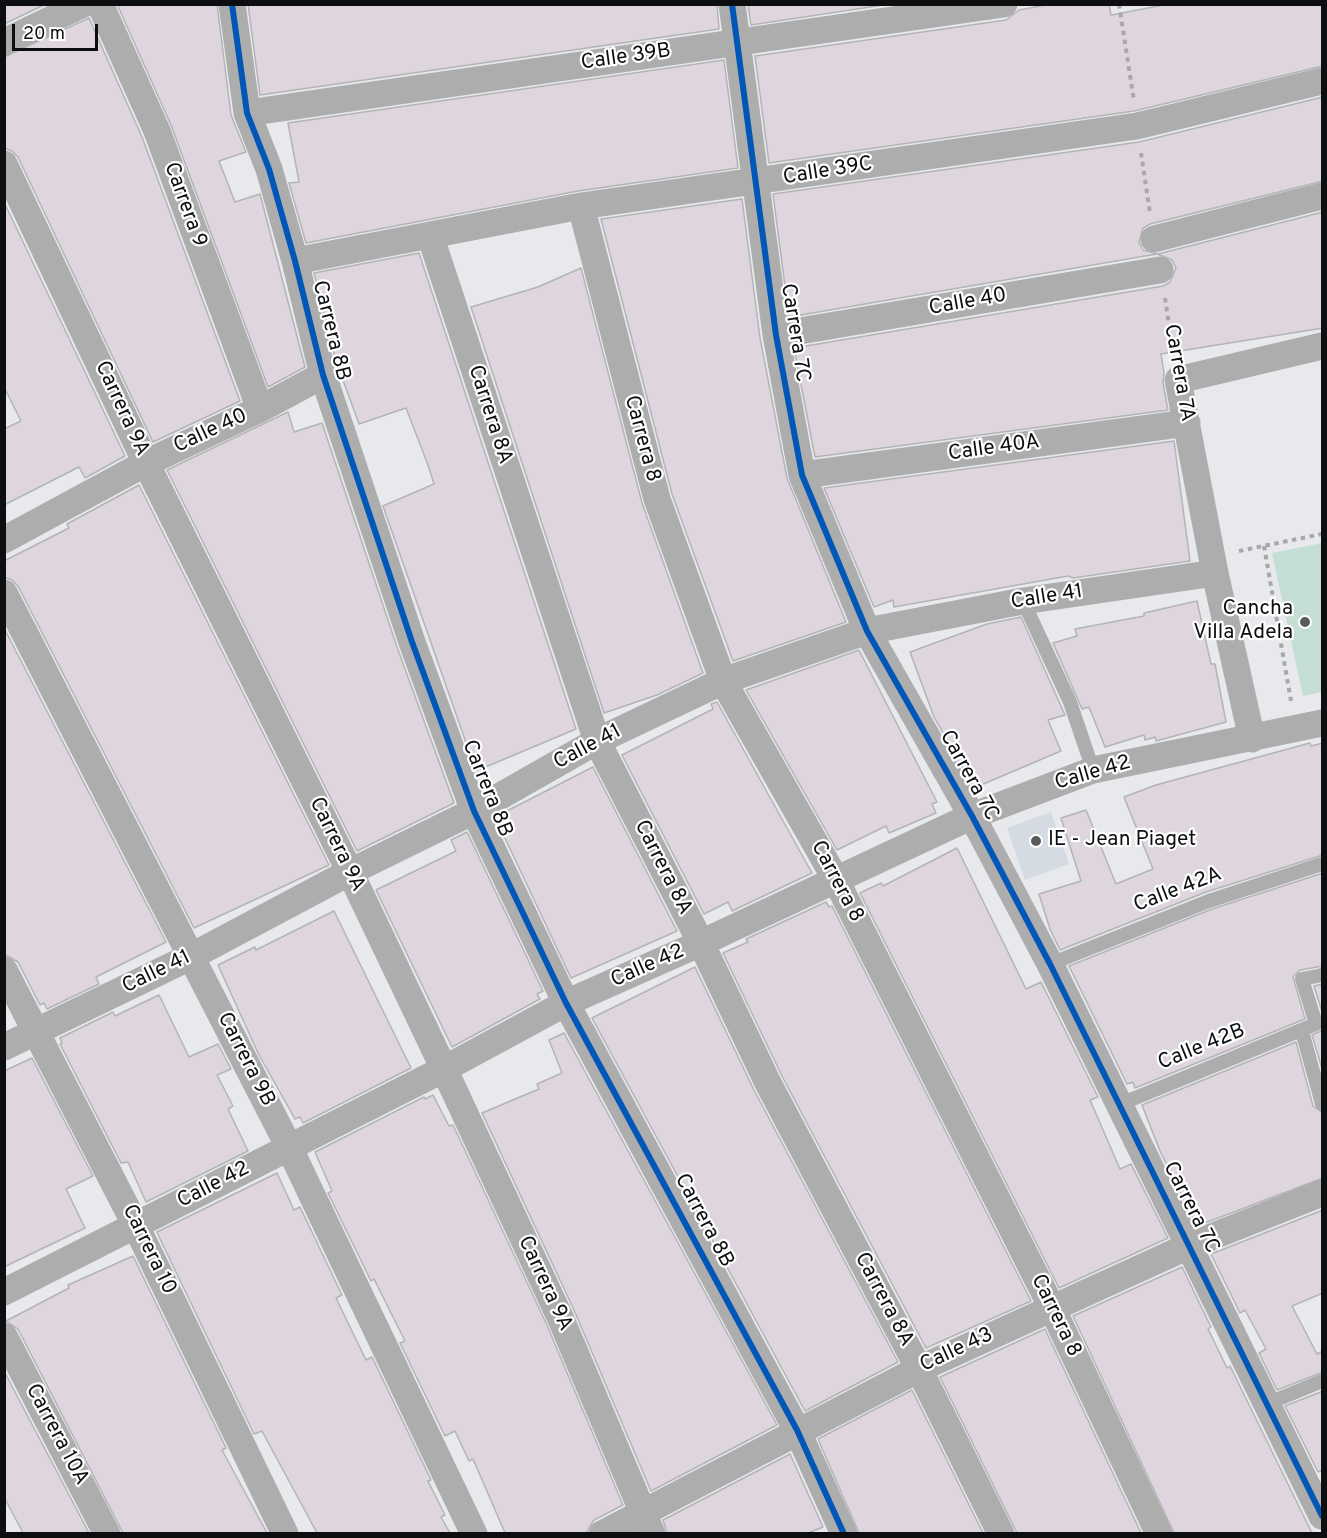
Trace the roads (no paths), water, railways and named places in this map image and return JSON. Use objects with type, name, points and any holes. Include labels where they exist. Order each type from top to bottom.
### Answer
[{"type":"street","points":[[4,42],[83,4]]},
{"type":"street","name":"Carrera 9","points":[[100,4],[157,131],[260,409]]},
{"type":"street","name":"Carrera 8B","points":[[232,4],[247,113],[269,169],[296,261],[323,375],[412,642],[474,811],[566,1003],[797,1430],[844,1533]]},
{"type":"street","name":"Carrera 7C","points":[[732,4],[776,335],[802,474],[867,631],[972,816],[1050,964],[1118,1105],[1191,1245],[1323,1516]]},
{"type":"street","name":"Calle 39B","points":[[247,113],[1004,4]]},
{"type":"street","name":"Calle 39C","points":[[296,261],[581,206],[754,183],[1137,126],[1323,81]]},
{"type":"street","name":"Carrera 9A","points":[[4,164],[146,463],[350,872],[444,1069],[560,1317],[649,1523]]},
{"type":"street","points":[[1154,239],[1323,196]]},
{"type":"street","name":"Carrera 8","points":[[581,206],[657,499],[723,681],[835,878],[1052,1308],[1159,1533]]},
{"type":"street","name":"Carrera 8A","points":[[430,235],[597,741],[768,1083],[919,1369],[1001,1533]]},
{"type":"street","name":"Calle 40","points":[[776,335],[1160,270]]},
{"type":"street","name":"Carrera 7A","points":[[1252,739],[1213,565],[1178,380],[1323,346]]},
{"type":"street","name":"Calle 40","points":[[4,540],[146,463],[260,409],[323,375]]},
{"type":"street","name":"Calle 40A","points":[[802,474],[1187,423]]},
{"type":"street","name":"Calle 41","points":[[4,1047],[192,956],[350,872],[474,811],[597,741],[723,681],[867,631],[1213,565]]},
{"type":"street","name":"Carrera 9B","points":[[4,593],[289,1147],[474,1533]]},
{"type":"street","name":"Calle 42","points":[[4,1292],[444,1069],[566,1003],[972,816],[1093,770],[1323,723]]},
{"type":"street","name":"Carrera 10","points":[[4,970],[136,1226],[285,1533]]},
{"type":"street","name":"Calle 43","points":[[602,1533],[649,1523],[797,1430],[919,1369],[1191,1245],[1323,1193]]},
{"type":"street","name":"Carrera 10A","points":[[4,1336],[107,1533]]},
{"type":"lane","points":[[1023,601],[1070,702],[1093,770]]},
{"type":"lane","name":"Calle 42A","points":[[1050,964],[1209,901],[1323,864]]},
{"type":"lane","points":[[1322,1104],[1302,1030],[1316,1024],[1302,979],[1323,975]]},
{"type":"lane","name":"Calle 42B","points":[[1118,1105],[1302,1030]]},
{"type":"lane","points":[[1269,1403],[1323,1381]]},
{"type":"place","name":"Cancha Villa Adela","points":[[1305,622]]},
{"type":"place","name":"IE - Jean Piaget","points":[[1036,841]]}]
